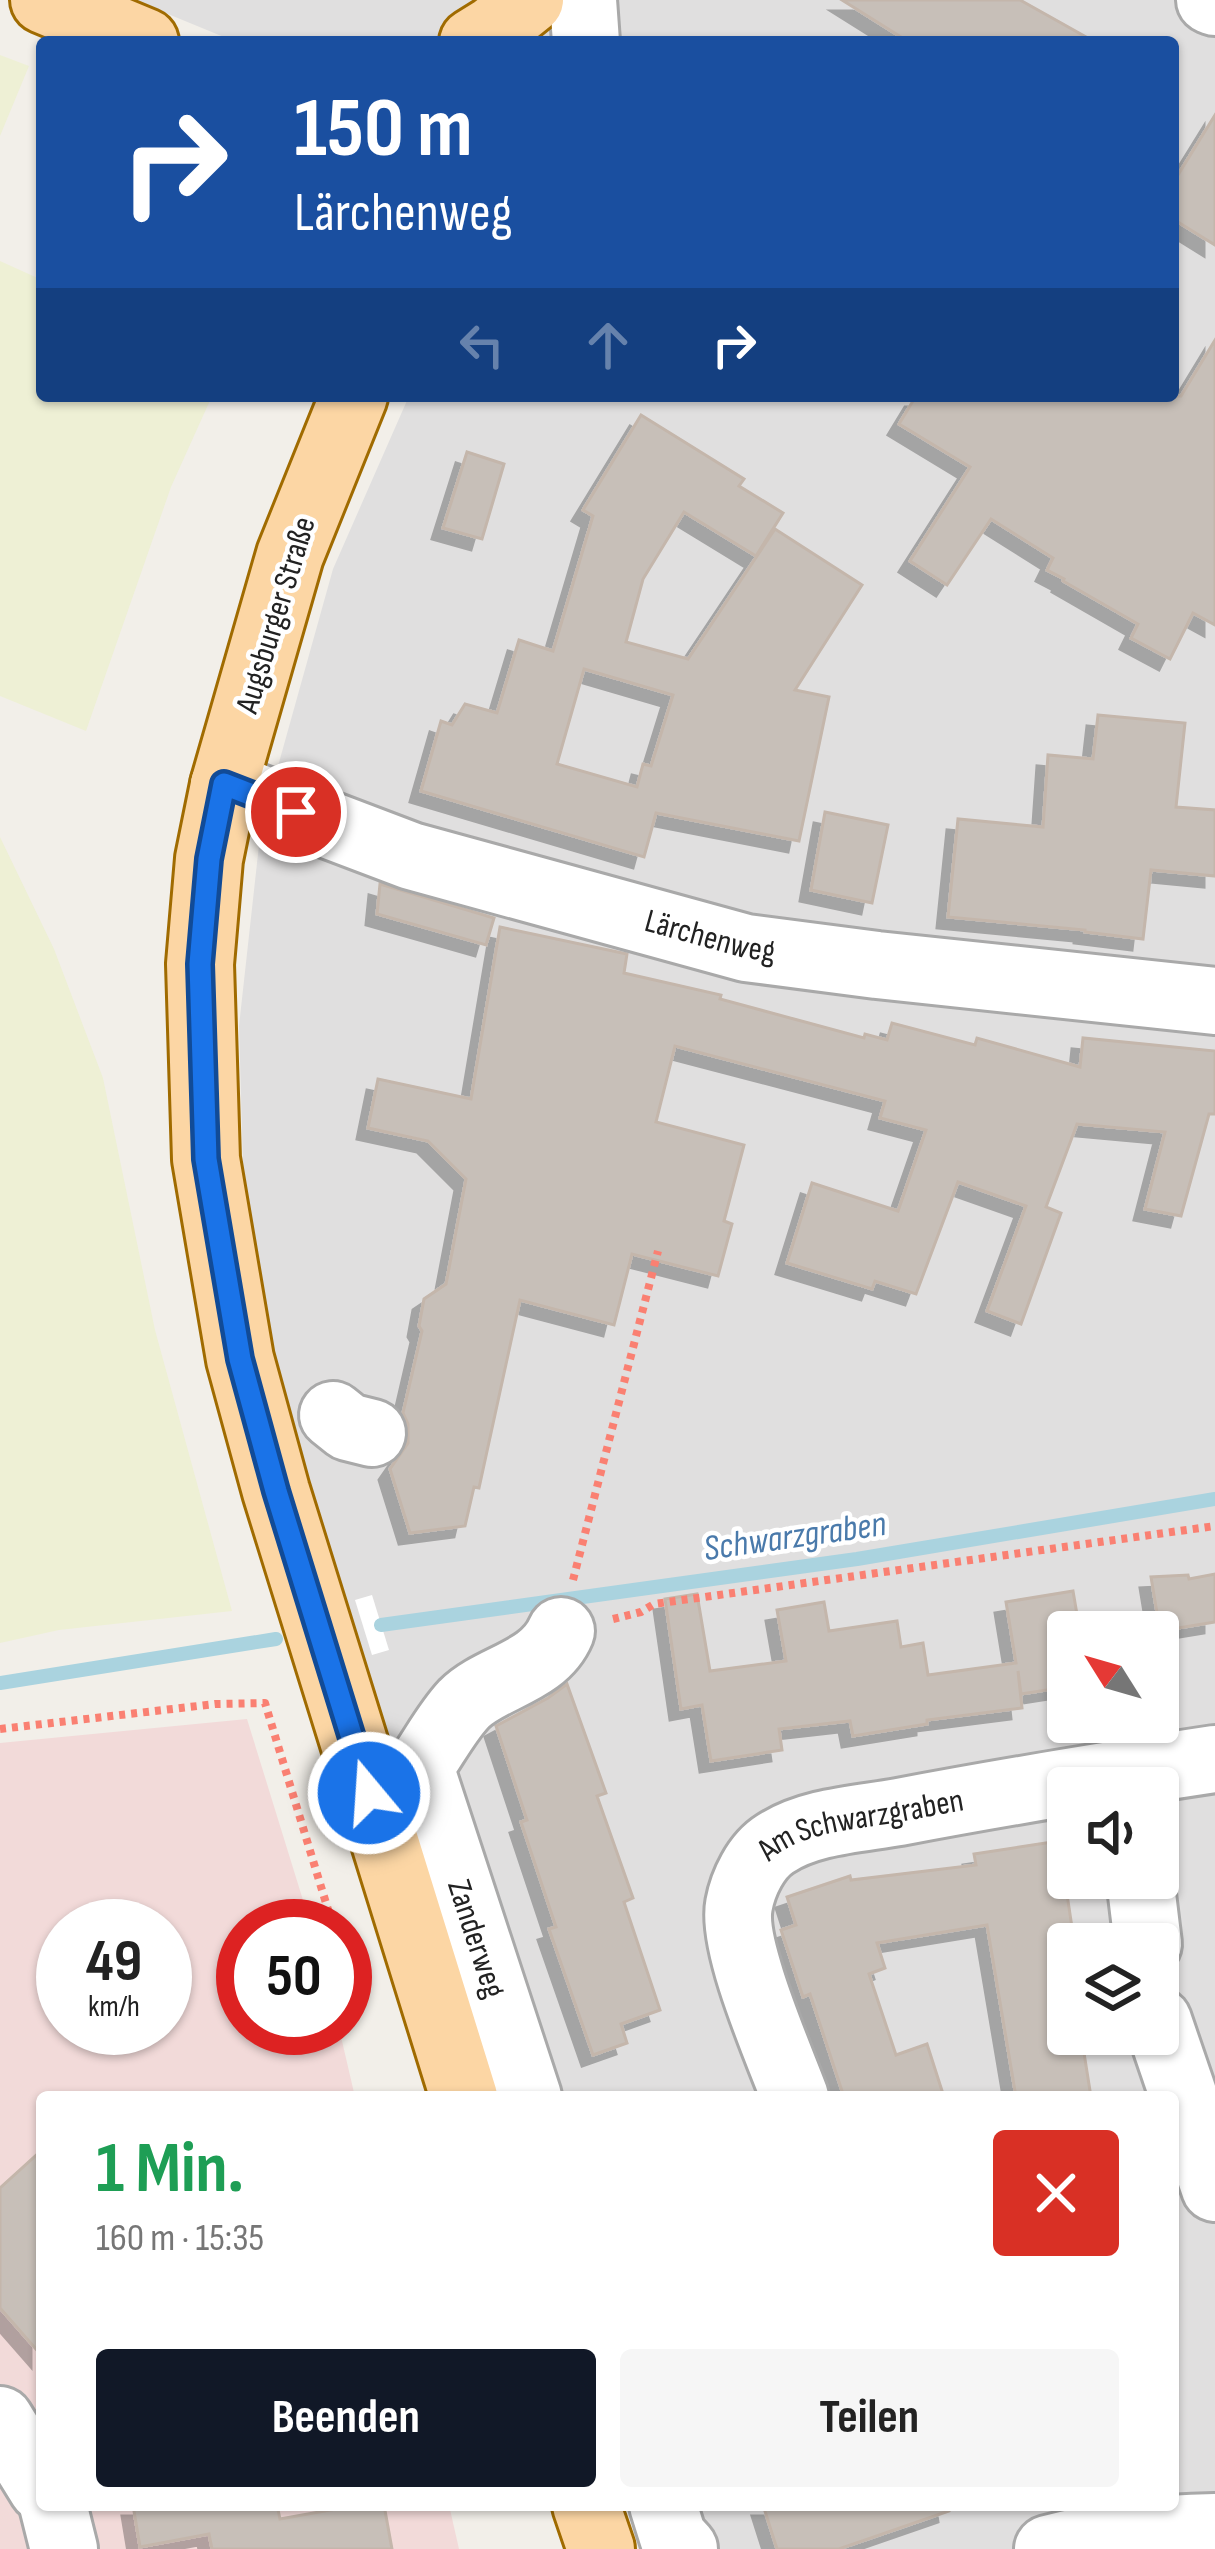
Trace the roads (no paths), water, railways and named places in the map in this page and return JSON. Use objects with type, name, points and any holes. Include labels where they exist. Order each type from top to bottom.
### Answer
[{"type":"main road","points":[[44,0],[131,36]]},
{"type":"main road","points":[[483,36],[530,0]]},
{"type":"main road","points":[[541,36],[559,0]]},
{"type":"main road","name":"Augsburger Straße","points":[[352,402],[290,555],[224,784],[209,859],[200,964],[206,1159],[240,1359],[276,1491],[462,2091]]},
{"type":"street","points":[[146,36],[150,0]]},
{"type":"street","points":[[584,0],[586,36]]},
{"type":"street","name":"Lärchenweg","points":[[224,784],[411,856],[746,948],[1215,1001]]},
{"type":"street","name":"Zanderweg","points":[[526,2091],[420,1767],[465,1703],[531,1664],[556,1642],[567,1606]]},
{"type":"street","name":"Am Schwarzgraben","points":[[1179,1768],[1215,1759]]},
{"type":"street","name":"Am Schwarzgraben","points":[[793,2091],[740,1944],[738,1907],[751,1871],[772,1845],[803,1831],[1047,1787]]},
{"type":"street","points":[[1170,2055],[1215,2188]]},
{"type":"street","points":[[0,2420],[36,2478]]},
{"type":"street","points":[[54,2511],[64,2549]]},
{"type":"street","points":[[665,2511],[673,2537],[684,2549]]},
{"type":"street","points":[[1048,2549],[1154,2528],[1215,2527]]},
{"type":"waterway","name":"Schwarzgraben","points":[[381,1625],[857,1559],[1215,1499]]},
{"type":"waterway","name":"Schwarzgraben","points":[[0,1683],[276,1639]]}]
